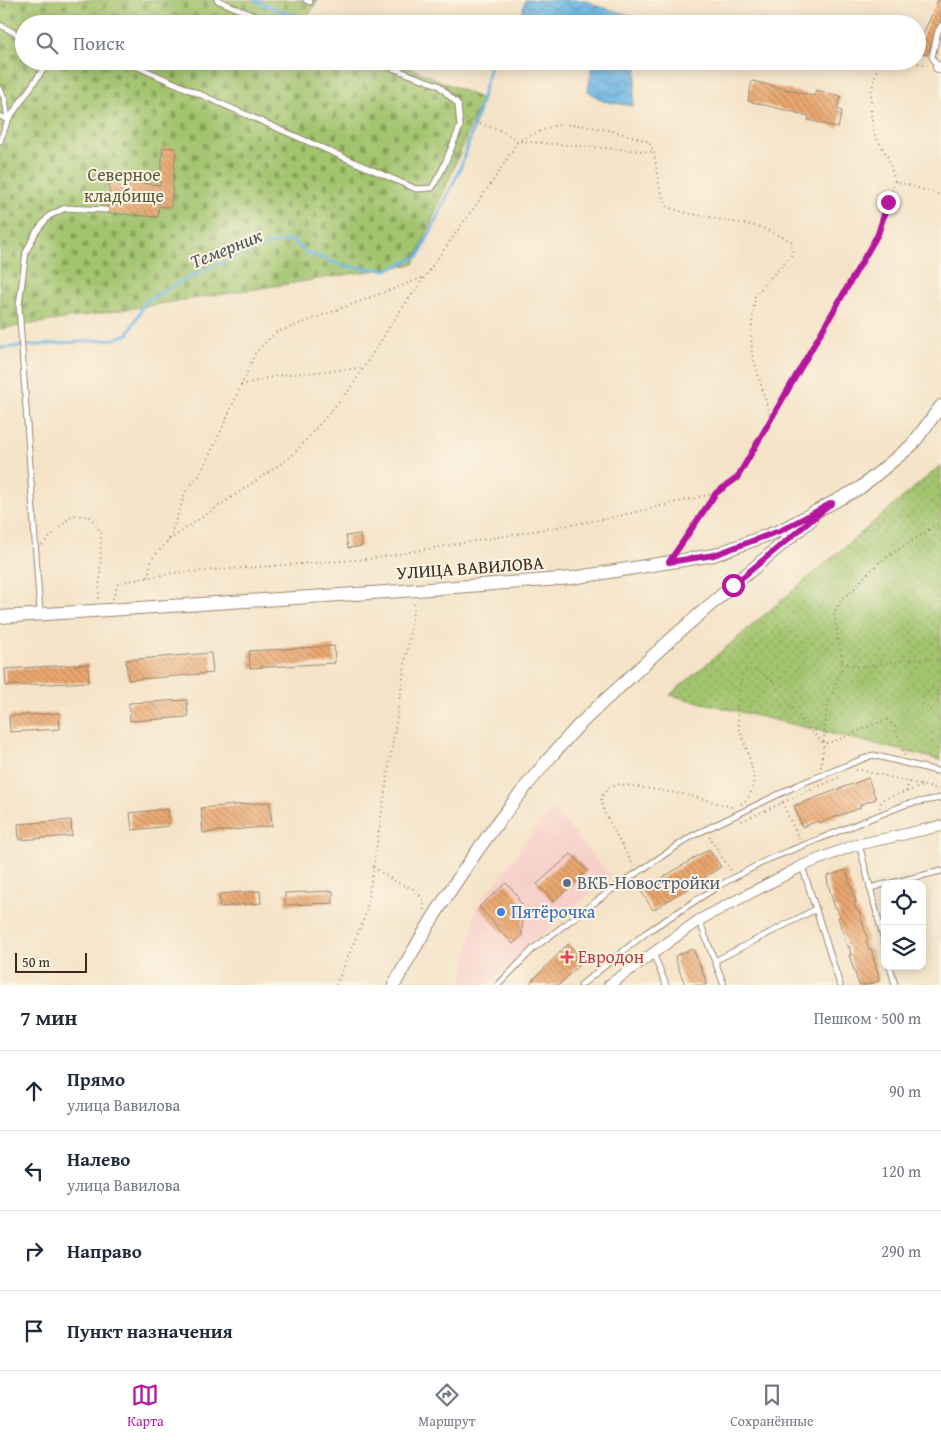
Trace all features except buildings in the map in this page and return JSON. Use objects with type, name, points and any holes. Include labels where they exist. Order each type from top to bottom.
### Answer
[{"type":"street","name":"УЛИЦА ВАВИЛОВА","points":[[0,617],[572,578],[714,555],[782,530],[860,488],[912,445],[941,406]]},
{"type":"street","name":"УЛИЦА ВАВИЛОВА","points":[[394,985],[425,931],[459,878],[516,799],[579,726],[650,658],[832,503]]},
{"type":"street","points":[[609,985],[699,920],[802,866],[859,844],[941,826]]},
{"type":"lane","points":[[217,0],[251,15]]},
{"type":"lane","points":[[0,26],[15,34]]},
{"type":"lane","points":[[940,67],[932,57],[941,26]]},
{"type":"lane","points":[[0,141],[8,120],[43,70]]},
{"type":"lane","points":[[145,70],[416,189],[432,188],[443,168],[460,127],[458,104],[438,85],[397,70]]},
{"type":"lane","points":[[0,89],[8,120]]},
{"type":"lane","points":[[0,116],[8,120]]},
{"type":"lane","points":[[40,614],[19,305],[26,252],[36,232],[49,216],[65,208],[106,210]]},
{"type":"lane","points":[[498,985],[534,948],[637,873],[692,836],[800,784],[873,756],[941,772]]},
{"type":"lane","points":[[581,985],[647,932],[735,877],[769,859],[907,804],[941,798]]},
{"type":"lane","points":[[859,844],[881,929]]},
{"type":"lane","points":[[802,866],[840,985]]},
{"type":"lane","points":[[903,880],[941,871]]},
{"type":"lane","points":[[870,888],[881,885]]},
{"type":"lane","points":[[715,962],[816,909]]},
{"type":"lane","points":[[699,920],[724,985]]},
{"type":"lane","points":[[653,953],[666,985]]},
{"type":"lane","points":[[891,970],[895,985]]},
{"type":"path","points":[[926,64],[940,67]]},
{"type":"path","points":[[669,562],[716,493],[737,478],[878,234],[895,181],[888,157],[874,134],[871,115],[871,94],[877,70]]},
{"type":"path","points":[[459,117],[502,131],[518,140],[654,152]]},
{"type":"path","points":[[148,578],[152,558],[169,540],[292,456],[350,389],[518,140],[556,126],[586,126],[636,136],[649,142],[654,152],[659,186],[667,207],[687,213],[760,227],[791,241],[793,253],[755,295],[752,323],[752,354],[771,419]]},
{"type":"path","points":[[895,181],[941,195]]},
{"type":"path","points":[[169,540],[186,490],[199,476],[256,352],[276,333],[425,276]]},
{"type":"path","points":[[241,386],[279,375],[364,368]]},
{"type":"path","points":[[110,610],[118,583],[173,573],[369,559],[610,518],[716,493]]},
{"type":"path","points":[[36,552],[72,515],[91,518],[101,533],[97,610]]},
{"type":"path","points":[[820,777],[827,708],[842,662],[834,614],[841,599],[881,561],[941,522]]},
{"type":"path","points":[[336,985],[366,914],[417,590]]},
{"type":"path","points":[[842,662],[858,667],[918,659],[941,661]]},
{"type":"path","points":[[637,873],[604,812],[601,798],[608,788],[620,784],[688,795],[735,808],[745,801],[753,788],[754,772],[739,724],[738,693],[742,675],[754,669],[772,680],[801,720],[824,744]]},
{"type":"path","points":[[941,695],[933,689],[922,696],[923,703],[941,721]]},
{"type":"path","points":[[824,744],[835,742],[871,724],[886,720],[896,727],[908,764]]},
{"type":"path","points":[[856,770],[941,790]]},
{"type":"path","points":[[741,822],[846,774]]},
{"type":"path","points":[[906,792],[909,782]]},
{"type":"path","points":[[782,802],[802,846]]},
{"type":"path","points":[[717,833],[709,837],[735,877]]},
{"type":"path","points":[[373,867],[396,882],[413,888],[423,899],[425,931]]},
{"type":"shaded area","points":[[552,808],[611,876],[558,920],[487,985],[462,985],[476,909]]},
{"type":"green space","name":"Северное кладбище","points":[[0,0],[318,0],[308,15],[15,15],[15,70],[416,70],[482,99],[414,264],[0,329]]},
{"type":"green space","points":[[941,465],[941,760],[670,695]]},
{"type":"water","points":[[525,0],[587,0],[597,6],[630,15],[523,15]]},
{"type":"water","points":[[591,70],[637,70],[633,106],[603,101],[588,91]]},
{"type":"waterway","name":"Темерник","points":[[255,0],[293,15]]},
{"type":"waterway","name":"Темерник","points":[[0,348],[114,339],[128,334],[146,301],[186,279],[258,247],[292,240],[306,252],[343,266],[387,270],[419,256],[460,169],[479,110],[489,70]]},
{"type":"place","name":"ВКБ-Новостройки","points":[[567,883]]},
{"type":"place","name":"Пятёрочка","points":[[501,912]]},
{"type":"place","name":"Евродон","points":[[567,957]]},
{"type":"route","points":[[733,585],[832,503],[782,530],[714,555],[669,562],[716,493],[737,478],[878,234],[888,202]]}]
